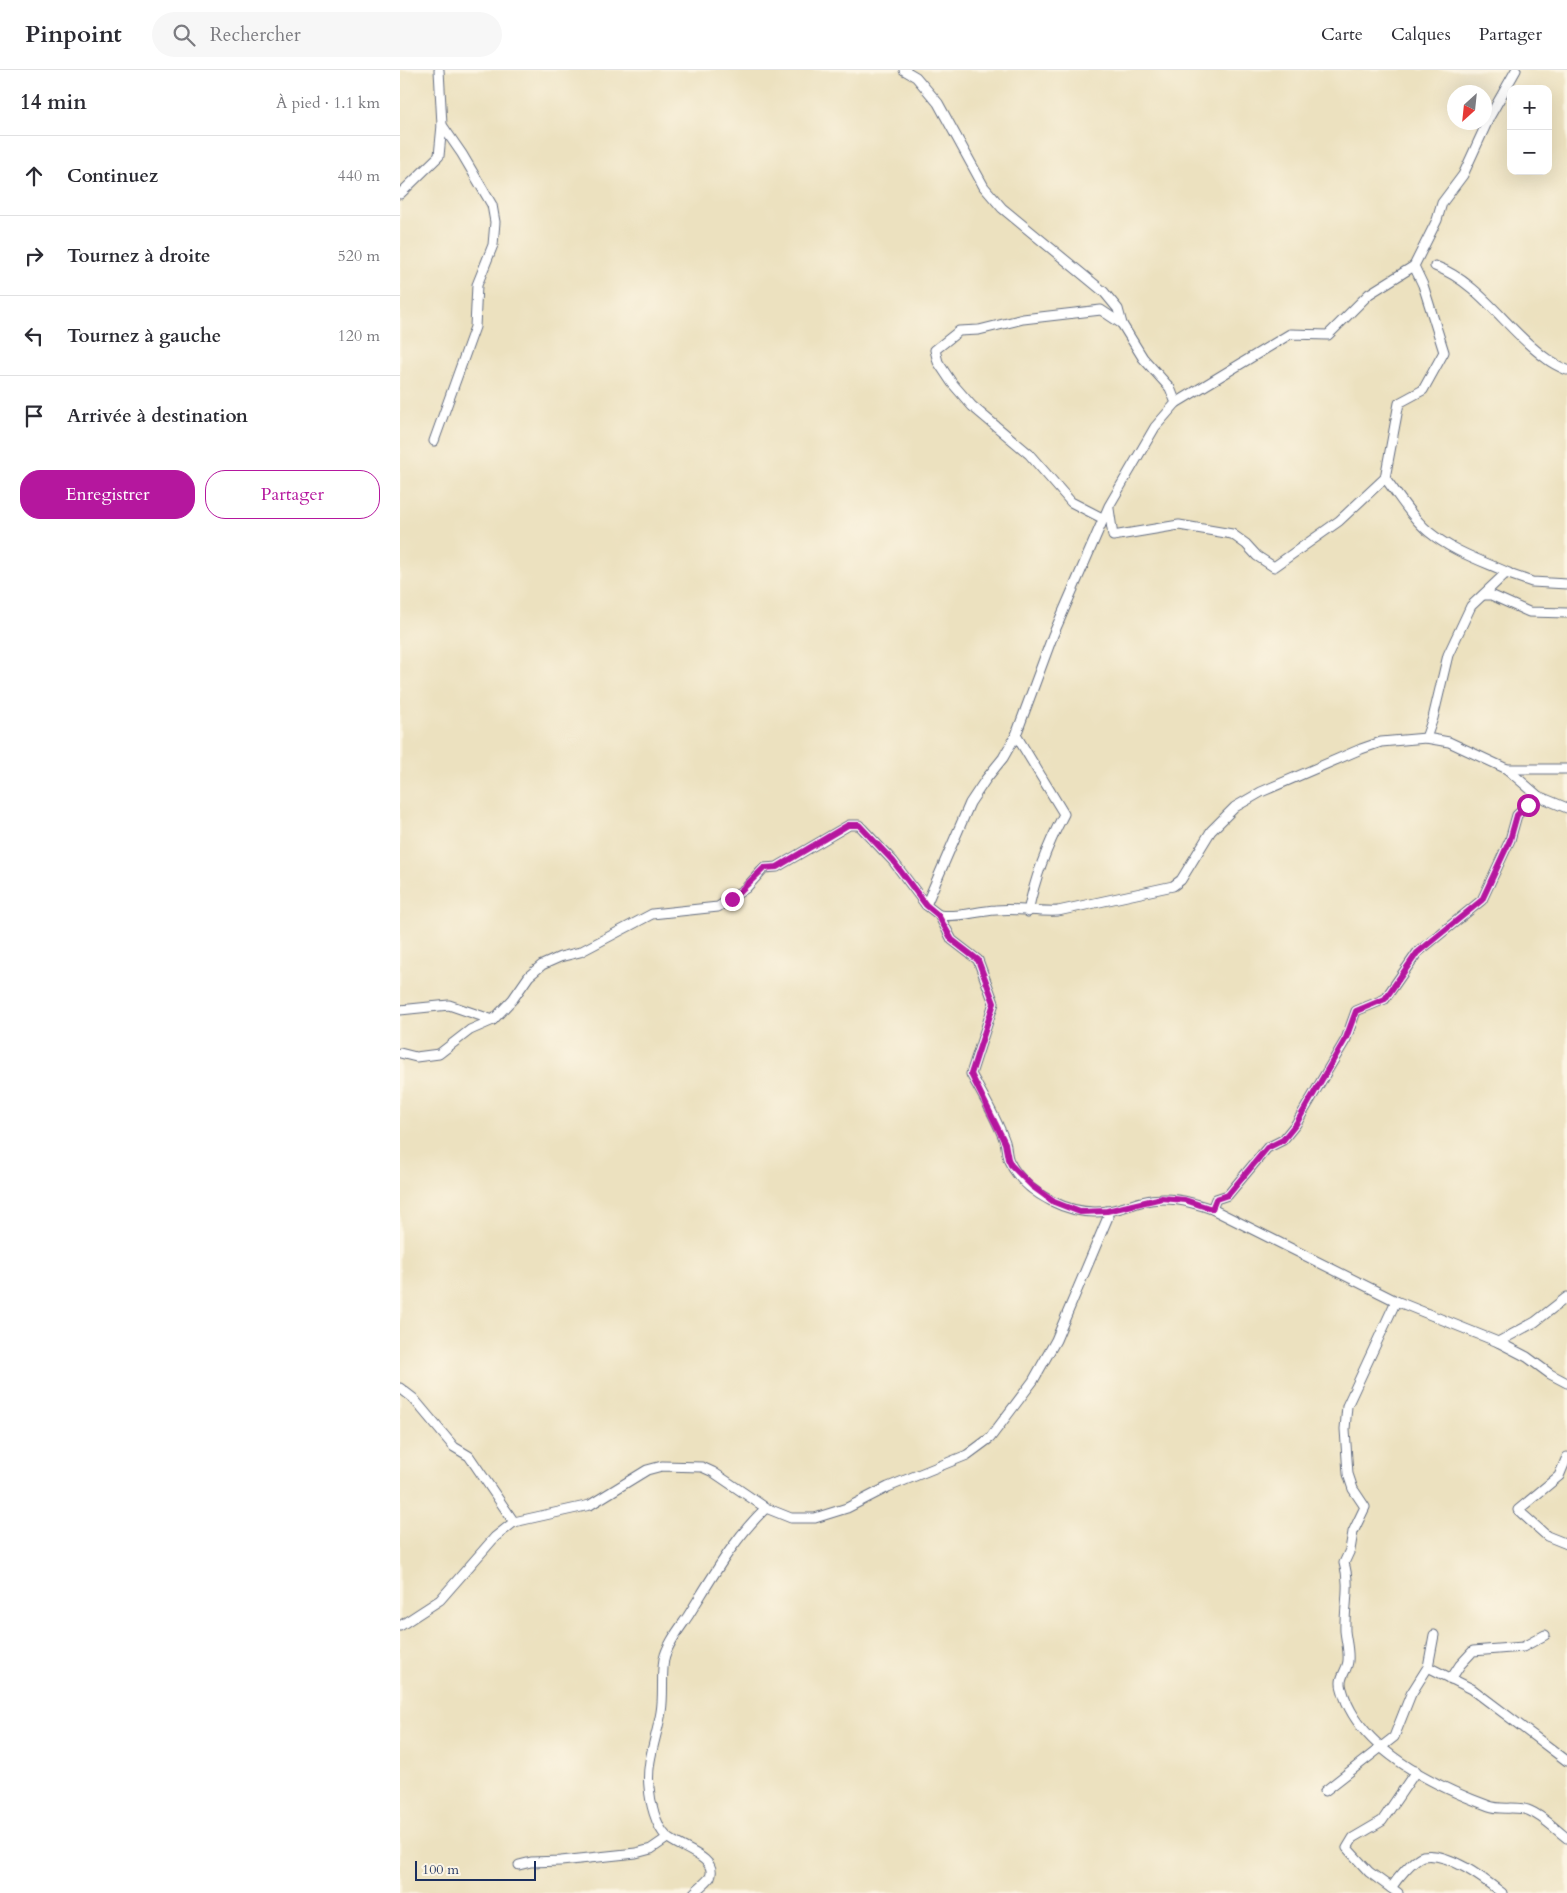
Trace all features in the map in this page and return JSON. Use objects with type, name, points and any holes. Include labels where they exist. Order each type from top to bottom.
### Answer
[{"type":"street","points":[[400,194],[439,156],[442,125],[439,70]]},
{"type":"street","points":[[904,70],[916,77],[938,103],[970,163],[996,201],[1104,292],[1118,309],[1122,324],[1143,358],[1170,388],[1176,403]]},
{"type":"street","points":[[926,905],[970,804],[986,779],[1003,758],[1016,735],[1053,635],[1109,506],[1155,427],[1176,403],[1290,334],[1328,335],[1369,294],[1414,266],[1437,220],[1442,203],[1463,175],[1490,116],[1516,70]]},
{"type":"street","points":[[434,441],[475,327],[477,285],[493,245],[495,222],[492,205],[462,154],[442,125]]},
{"type":"street","points":[[1109,506],[1113,536],[1179,525],[1232,534],[1246,544],[1256,556],[1274,567],[1339,521],[1385,478],[1399,403],[1423,390],[1444,352],[1423,285],[1414,266]]},
{"type":"street","points":[[1435,266],[1450,271],[1490,305],[1546,359],[1567,370]]},
{"type":"street","points":[[1104,519],[1071,502],[1029,454],[972,406],[952,383],[938,362],[935,350],[959,331],[979,330],[1023,319],[1095,309],[1106,313],[1122,324]]},
{"type":"street","points":[[1385,478],[1407,508],[1429,532],[1465,554],[1532,582],[1567,584]]},
{"type":"street","points":[[1426,738],[1433,718],[1448,655],[1471,606],[1504,575],[1509,574]]},
{"type":"street","points":[[1484,594],[1491,595],[1529,612],[1567,613]]},
{"type":"street","points":[[1016,735],[1064,814],[1048,845],[1034,881],[1028,912]]},
{"type":"street","points":[[938,915],[955,917],[998,910],[1058,911],[1174,886],[1181,880],[1218,823],[1226,814],[1247,800],[1361,749],[1381,742],[1426,738],[1449,742],[1507,769],[1538,796],[1567,808]]},
{"type":"street","points":[[1507,769],[1567,769]]},
{"type":"street","points":[[1212,1209],[1216,1199],[1228,1195],[1267,1148],[1283,1140],[1296,1124],[1346,1038],[1356,1011],[1385,999],[1417,953],[1482,900],[1510,840],[1517,815],[1538,796]]},
{"type":"street","points":[[400,1053],[416,1057],[439,1054],[458,1038],[493,1020],[513,999],[530,976],[542,965],[560,957],[580,952],[652,914],[718,907],[739,893],[764,868],[777,867],[848,825],[859,825],[893,861],[926,905],[938,915],[952,940],[978,960],[994,1003],[971,1074],[1005,1143],[1008,1159],[1023,1178],[1054,1202],[1080,1212],[1107,1211],[1162,1198],[1185,1200],[1212,1209],[1396,1301],[1498,1342],[1527,1357],[1550,1374],[1567,1383]]},
{"type":"street","points":[[400,1010],[449,1005],[493,1020]]},
{"type":"street","points":[[400,1626],[440,1600],[495,1537],[514,1522],[585,1507],[647,1470],[676,1465],[702,1467],[713,1472],[766,1508],[791,1518],[816,1518],[847,1508],[888,1487],[967,1455],[979,1448],[990,1438],[1022,1397],[1045,1361],[1108,1217],[1107,1211]]},
{"type":"street","points":[[1498,1342],[1535,1322],[1567,1297]]},
{"type":"street","points":[[1396,1301],[1347,1406],[1345,1429],[1348,1474],[1353,1489],[1365,1506],[1352,1532],[1350,1550],[1344,1563],[1348,1576],[1345,1632],[1349,1646],[1348,1664],[1340,1677],[1342,1690],[1360,1726],[1381,1749],[1416,1771],[1491,1807],[1530,1810],[1567,1838]]},
{"type":"street","points":[[400,1388],[413,1398],[454,1447],[469,1456],[514,1522]]},
{"type":"street","points":[[1567,1457],[1563,1477],[1518,1510],[1547,1536],[1567,1544]]},
{"type":"street","points":[[694,1893],[709,1877],[711,1871],[709,1863],[701,1856],[667,1838],[660,1829],[651,1801],[648,1774],[661,1710],[664,1657],[725,1556],[753,1520],[766,1508]]},
{"type":"street","points":[[1325,1791],[1394,1737],[1411,1694],[1428,1667],[1434,1635]]},
{"type":"street","points":[[1451,1679],[1473,1650],[1523,1647],[1545,1635]]},
{"type":"street","points":[[1428,1667],[1472,1689],[1567,1761]]},
{"type":"street","points":[[1416,1771],[1382,1821],[1353,1838],[1347,1848],[1369,1872],[1394,1890],[1400,1875],[1421,1856],[1433,1855],[1474,1872],[1502,1893]]},
{"type":"street","points":[[519,1865],[531,1862],[561,1861],[636,1853],[651,1849],[667,1838]]},
{"type":"route","points":[[732,899],[746,888],[764,868],[777,867],[848,825],[859,825],[893,861],[926,905],[938,915],[952,940],[978,960],[994,1003],[971,1074],[1005,1143],[1008,1159],[1023,1178],[1054,1202],[1080,1212],[1107,1211],[1162,1198],[1185,1200],[1212,1209],[1216,1199],[1228,1195],[1267,1148],[1283,1140],[1296,1124],[1346,1038],[1356,1011],[1385,999],[1417,953],[1482,900],[1510,840],[1517,815],[1528,805]]}]
